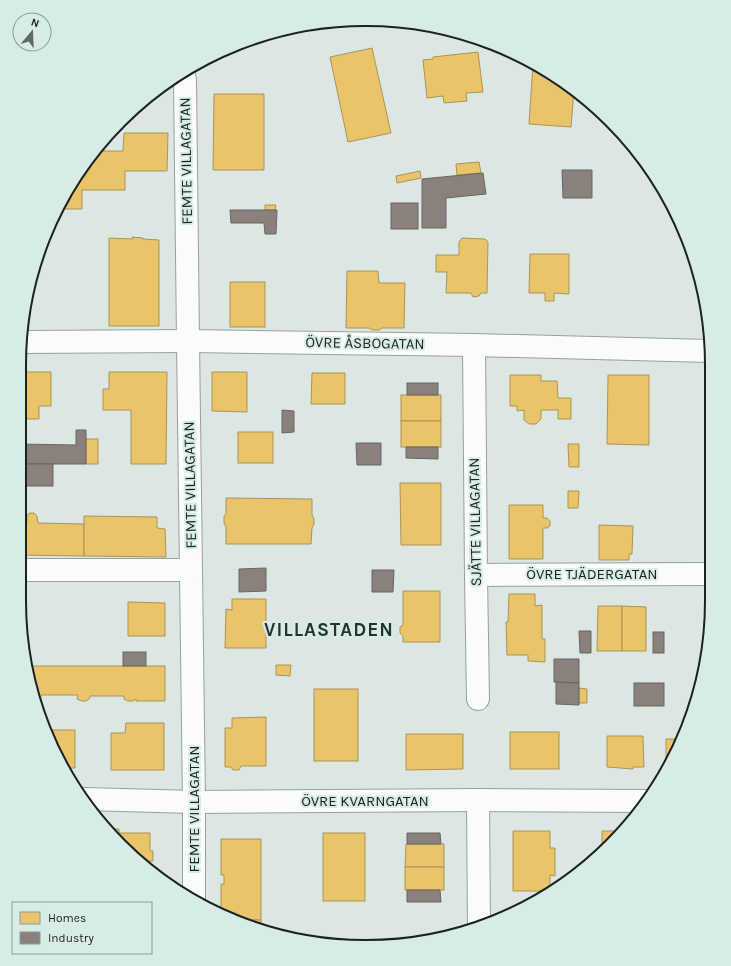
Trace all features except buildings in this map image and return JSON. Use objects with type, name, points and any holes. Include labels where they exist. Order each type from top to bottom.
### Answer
[{"type":"street","name":"FEMTE VILLAGATAN","points":[[185,78],[194,894]]},
{"type":"street","name":"ÖVRE ÅSBOGATAN","points":[[27,342],[188,341],[704,350]]},
{"type":"street","name":"SJÄTTE VILLAGATAN","points":[[474,345],[478,700]]},
{"type":"street","points":[[26,570],[191,570]]},
{"type":"street","name":"ÖVRE TJÄDERGATAN","points":[[476,575],[705,574]]},
{"type":"street","name":"ÖVRE KVARNGATAN","points":[[90,799],[194,802],[478,800],[639,801]]},
{"type":"street","points":[[478,800],[479,920]]},
{"type":"district","name":"VILLASTADEN","points":[[329,629]]}]
